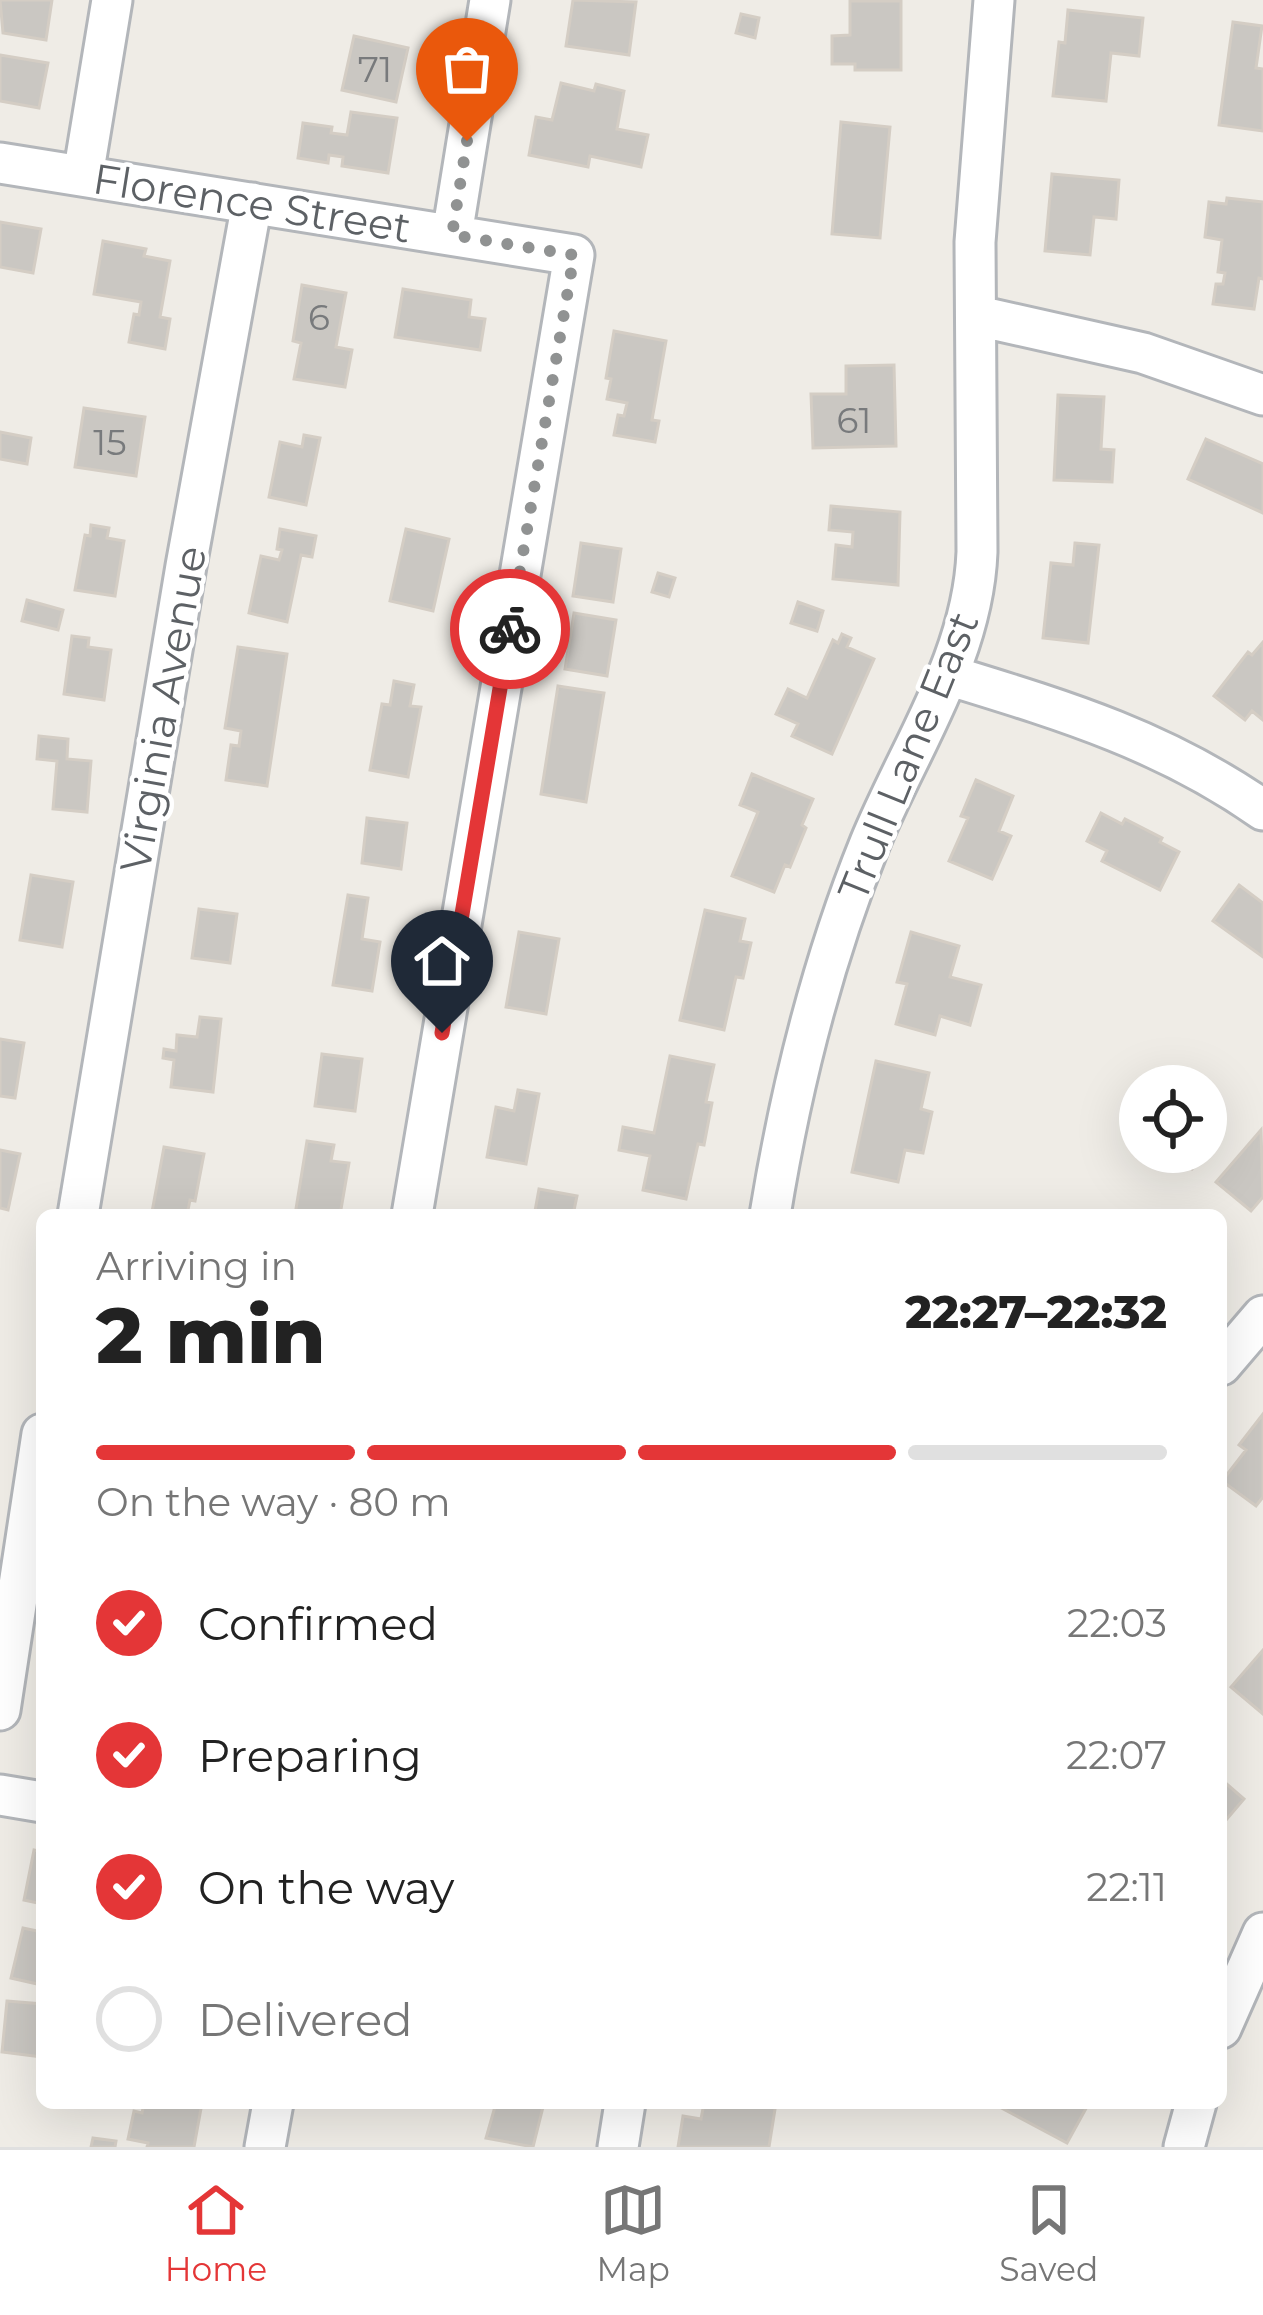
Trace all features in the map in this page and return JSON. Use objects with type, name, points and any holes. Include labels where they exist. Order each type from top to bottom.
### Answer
[{"type":"street","points":[[83,176],[112,0]]},
{"type":"street","points":[[452,235],[490,0]]},
{"type":"street","name":"Trull Lane East","points":[[771,1209],[796,1073],[824,967],[887,803],[967,625],[976,575],[976,200],[994,0]]},
{"type":"street","name":"Florence Street","points":[[0,163],[574,255],[413,1209]]},
{"type":"street","name":"Virginia Avenue","points":[[79,1209],[252,203]]},
{"type":"street","points":[[978,316],[1143,353],[1263,395]]},
{"type":"street","points":[[948,675],[1133,736],[1182,759],[1263,810]]},
{"type":"street","points":[[1227,1358],[1263,1316]]},
{"type":"street","points":[[0,1710],[36,1473]]},
{"type":"street","points":[[0,1795],[36,1801]]},
{"type":"street","points":[[1227,2015],[1263,1934]]},
{"type":"street","points":[[265,2147],[272,2109]]},
{"type":"street","points":[[618,2147],[624,2109]]},
{"type":"street","points":[[1184,2147],[1194,2109]]},
{"type":"building","points":[[0,0],[52,0],[46,40],[3,33]]},
{"type":"building","points":[[573,0],[636,2],[629,55],[566,46]]},
{"type":"building","points":[[850,1],[901,1],[901,70],[855,70],[855,64],[832,64],[832,36],[850,35]]},
{"type":"building","points":[[1068,10],[1143,18],[1139,56],[1111,53],[1106,101],[1053,96]]},
{"type":"building","points":[[741,14],[759,18],[755,38],[736,33]]},
{"type":"building","points":[[1233,22],[1262,26],[1256,68],[1263,69],[1263,131],[1219,125]]},
{"type":"building","points":[[354,36],[408,48],[396,102],[342,90]]},
{"type":"building","points":[[0,55],[48,63],[39,108],[0,101]]},
{"type":"building","points":[[561,83],[594,91],[596,84],[624,91],[617,129],[648,135],[641,167],[590,156],[588,167],[529,155],[536,117],[552,120]]},
{"type":"building","points":[[351,112],[397,118],[388,173],[342,166],[343,157],[329,155],[328,163],[298,158],[303,123],[332,127],[331,133],[347,135]]},
{"type":"building","points":[[841,122],[890,127],[880,238],[832,234]]},
{"type":"building","points":[[1052,174],[1119,180],[1116,219],[1094,217],[1090,255],[1045,251]]},
{"type":"building","points":[[1227,198],[1263,202],[1263,279],[1259,278],[1254,309],[1213,304],[1216,284],[1223,284],[1225,273],[1218,272],[1222,240],[1205,237],[1209,202],[1226,204]]},
{"type":"building","points":[[0,222],[41,229],[33,273],[0,267]]},
{"type":"building","points":[[103,241],[146,249],[144,256],[170,261],[160,317],[170,319],[165,349],[129,342],[141,302],[94,294]]},
{"type":"building","points":[[302,285],[346,293],[336,347],[352,350],[345,387],[294,379],[301,343],[293,341]]},
{"type":"building","points":[[403,289],[471,300],[469,317],[485,319],[480,350],[395,337]]},
{"type":"building","points":[[614,331],[666,341],[652,420],[659,421],[655,442],[614,435],[618,415],[624,416],[627,403],[607,399]]},
{"type":"building","points":[[894,365],[896,446],[813,448],[811,394],[846,394],[846,366]]},
{"type":"building","points":[[1058,395],[1104,397],[1101,449],[1114,450],[1112,482],[1054,480]]},
{"type":"building","points":[[84,408],[145,417],[136,476],[75,467]]},
{"type":"building","points":[[0,432],[31,438],[27,464],[0,459]]},
{"type":"building","points":[[304,435],[320,438],[306,505],[269,497],[280,442],[302,447]]},
{"type":"building","points":[[1206,439],[1263,464],[1263,513],[1188,479]]},
{"type":"building","points":[[831,506],[900,512],[898,585],[833,579],[836,545],[852,547],[853,532],[829,530]]},
{"type":"building","points":[[91,525],[109,528],[107,538],[124,541],[115,596],[75,590]]},
{"type":"building","points":[[280,529],[316,536],[312,557],[301,555],[287,622],[249,613],[261,556],[279,560]]},
{"type":"building","points":[[406,529],[449,539],[433,611],[390,601]]},
{"type":"building","points":[[581,543],[621,549],[613,602],[573,596]]},
{"type":"building","points":[[1075,543],[1099,545],[1088,643],[1043,638],[1051,563],[1073,565]]},
{"type":"building","points":[[658,573],[675,578],[669,597],[652,592]]},
{"type":"building","points":[[27,600],[63,610],[58,630],[22,621]]},
{"type":"building","points":[[798,602],[823,611],[817,631],[791,623]]},
{"type":"building","points":[[574,613],[616,620],[607,676],[565,669]]},
{"type":"building","points":[[842,634],[851,638],[847,647],[874,659],[832,754],[792,736],[798,724],[776,714],[788,689],[807,698],[833,640],[838,643]]},
{"type":"building","points":[[72,636],[89,638],[88,647],[111,650],[104,700],[64,694]]},
{"type":"building","points":[[1263,642],[1263,720],[1252,711],[1245,720],[1214,696],[1248,652],[1252,655]]},
{"type":"building","points":[[238,647],[287,654],[267,786],[226,780],[231,745],[239,746],[241,731],[225,728]]},
{"type":"building","points":[[394,681],[414,685],[410,706],[421,707],[408,777],[370,770],[382,704],[390,705]]},
{"type":"building","points":[[558,686],[604,693],[586,802],[541,794]]},
{"type":"building","points":[[39,736],[68,739],[67,759],[91,761],[87,812],[53,809],[57,761],[37,759]]},
{"type":"building","points":[[752,774],[813,799],[790,867],[785,865],[774,892],[732,876],[758,812],[740,805]]},
{"type":"building","points":[[976,780],[1013,796],[999,831],[1011,836],[992,879],[949,861],[968,818],[961,816]]},
{"type":"building","points":[[1101,813],[1122,824],[1125,819],[1179,852],[1160,890],[1102,861],[1107,851],[1087,841]]},
{"type":"building","points":[[367,818],[407,823],[401,869],[362,863]]},
{"type":"building","points":[[31,875],[73,882],[62,947],[20,940]]},
{"type":"building","points":[[1239,885],[1263,903],[1263,957],[1213,921]]},
{"type":"building","points":[[348,895],[368,898],[362,939],[380,942],[372,991],[333,985]]},
{"type":"building","points":[[199,909],[237,914],[230,963],[192,958]]},
{"type":"building","points":[[705,910],[745,919],[740,941],[751,943],[743,978],[736,977],[724,1030],[680,1020]]},
{"type":"building","points":[[519,932],[559,939],[546,1014],[506,1007]]},
{"type":"building","points":[[911,932],[959,946],[950,977],[981,985],[970,1025],[940,1016],[935,1035],[896,1024],[907,984],[897,982]]},
{"type":"building","points":[[200,1017],[221,1019],[213,1092],[171,1087],[174,1060],[163,1058],[164,1049],[176,1051],[177,1035],[197,1037]]},
{"type":"building","points":[[0,1039],[24,1043],[15,1098],[0,1096]]},
{"type":"building","points":[[322,1054],[362,1059],[355,1111],[315,1106]]},
{"type":"building","points":[[670,1056],[714,1065],[704,1145],[698,1144],[686,1199],[643,1190],[650,1156],[619,1150],[623,1127],[654,1133]]},
{"type":"building","points":[[876,1061],[929,1073],[921,1109],[932,1112],[923,1153],[905,1150],[898,1182],[852,1172]]},
{"type":"building","points":[[518,1090],[539,1094],[526,1164],[487,1157],[496,1107],[514,1111]]},
{"type":"building","points":[[1261,1130],[1263,1197],[1251,1211],[1216,1182]]},
{"type":"building","points":[[307,1141],[334,1145],[331,1161],[349,1163],[341,1209],[296,1209]]},
{"type":"building","points":[[164,1147],[204,1154],[195,1201],[190,1200],[188,1209],[153,1209]]},
{"type":"building","points":[[0,1150],[20,1154],[8,1210],[0,1208]]},
{"type":"building","points":[[539,1189],[577,1196],[574,1209],[535,1209]]},
{"type":"building","points":[[1263,1414],[1263,1497],[1256,1506],[1227,1485],[1227,1475],[1246,1450],[1239,1445]]},
{"type":"building","points":[[1263,1650],[1263,1714],[1231,1687]]},
{"type":"building","points":[[1227,1784],[1244,1799],[1227,1819]]},
{"type":"building","points":[[34,1850],[36,1903],[24,1900]]},
{"type":"building","points":[[23,1928],[36,1931],[36,1984],[11,1978]]},
{"type":"building","points":[[7,2001],[36,2003],[36,2056],[2,2052]]},
{"type":"building","points":[[143,2109],[201,2109],[194,2147],[147,2147],[148,2143],[128,2139],[134,2111],[142,2113]]},
{"type":"building","points":[[494,2109],[542,2109],[533,2147],[486,2138]]},
{"type":"building","points":[[703,2109],[775,2109],[769,2147],[678,2147],[683,2116],[701,2119]]},
{"type":"building","points":[[1003,2109],[1086,2109],[1067,2143]]},
{"type":"building","points":[[93,2138],[116,2141],[115,2147],[91,2147]]},
{"type":"way so far","points":[[467,141],[452,235],[574,255],[510,629]]},
{"type":"route","points":[[442,1033],[510,629]]}]
